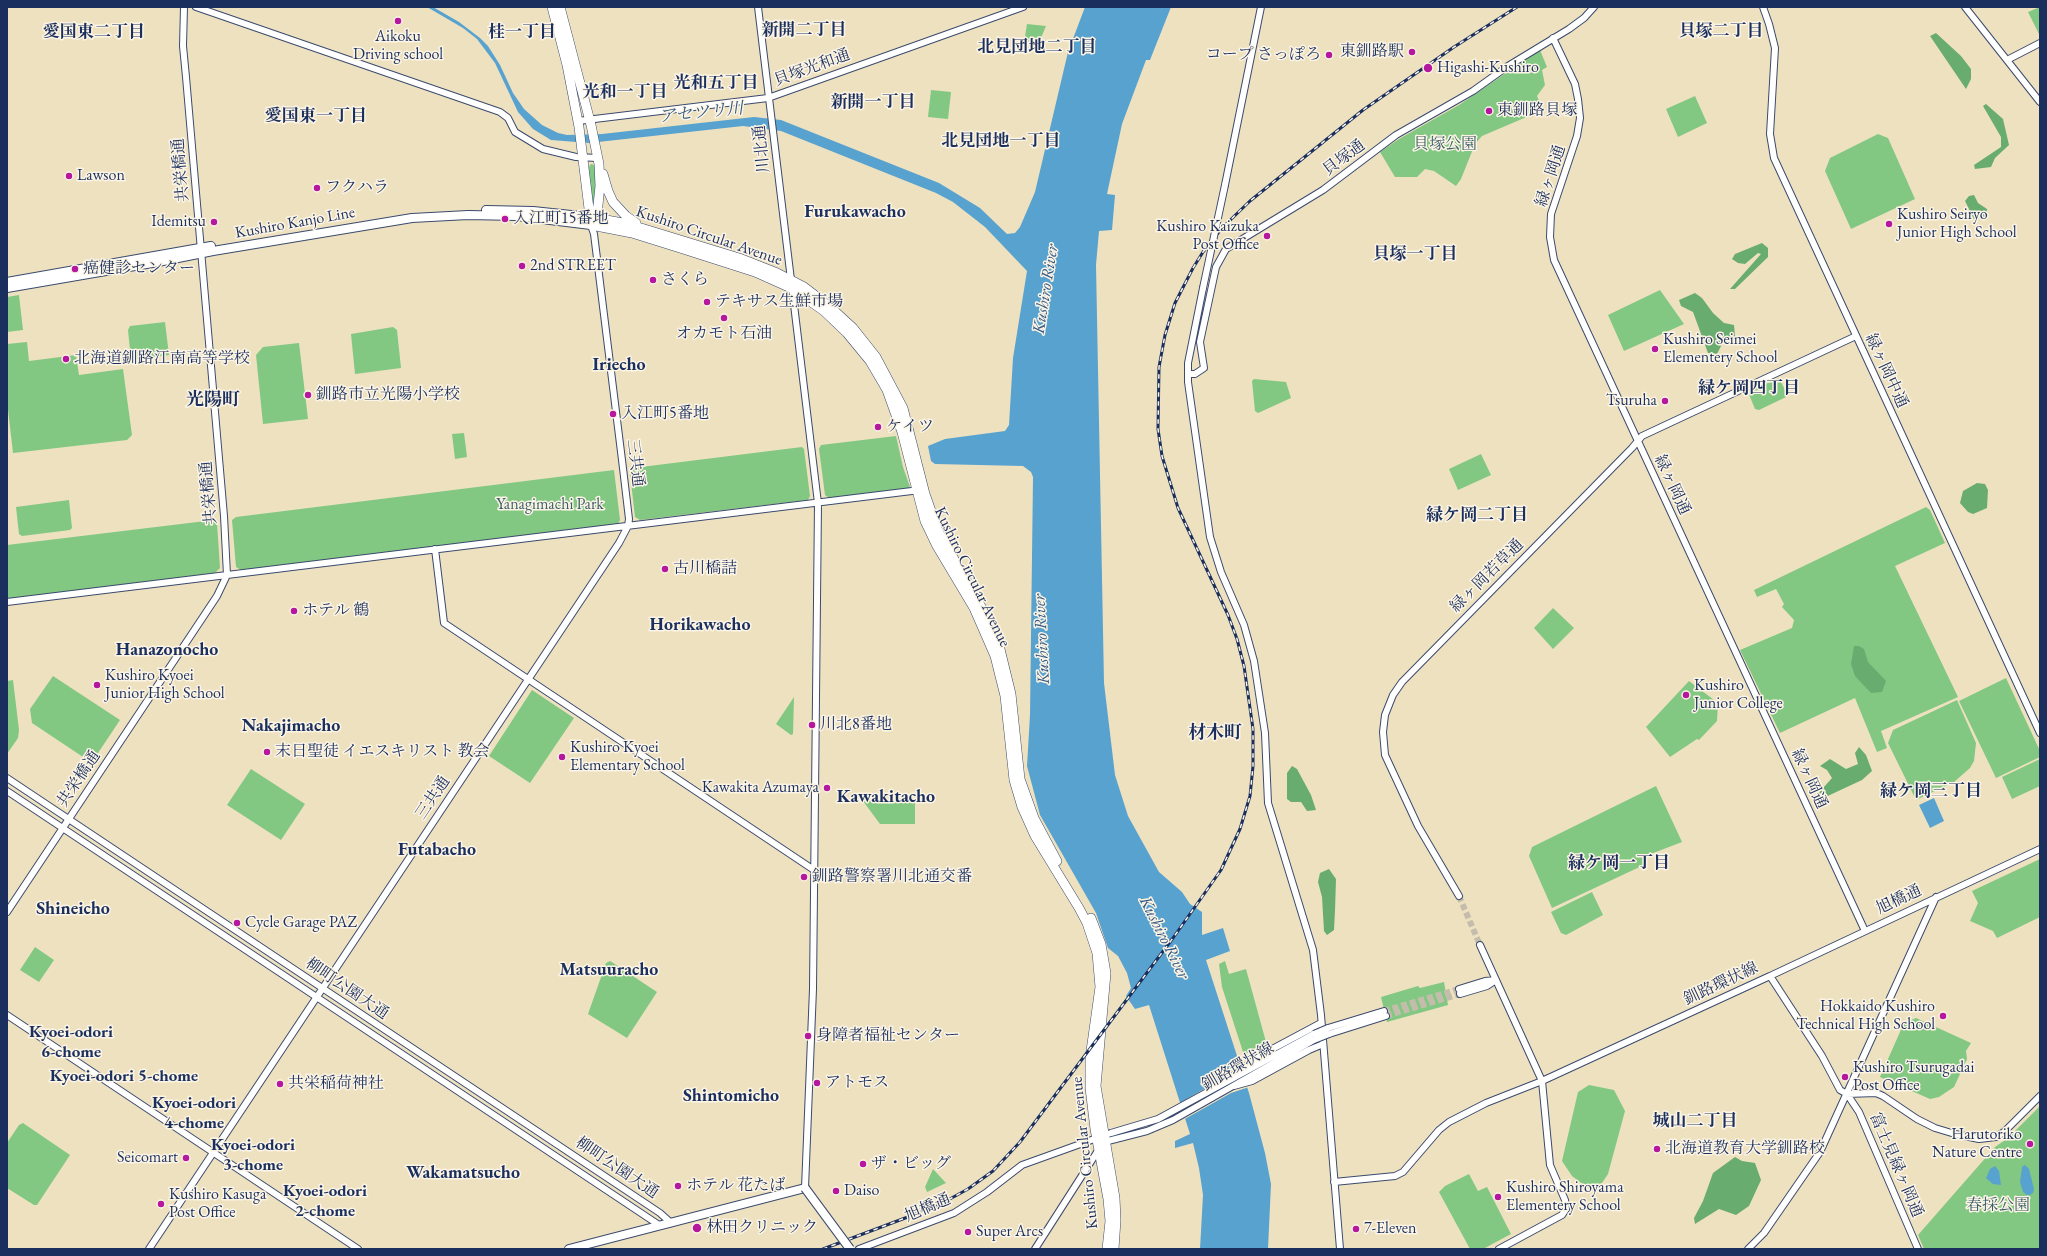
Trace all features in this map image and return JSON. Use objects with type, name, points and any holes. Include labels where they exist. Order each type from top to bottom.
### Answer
[{"type":"highway","points":[[552,7],[567,65],[579,125],[593,224]]},
{"type":"highway","points":[[560,7],[608,191],[613,202],[626,216],[647,230]]},
{"type":"highway","points":[[593,224],[598,157]]},
{"type":"highway","name":"Kushiro Circular Avenue","points":[[593,224],[628,224],[739,258],[791,280],[814,294],[829,306],[853,328],[876,356],[903,408],[920,490]]},
{"type":"highway","name":"Kushiro Circular Avenue","points":[[593,224],[680,248],[755,272],[793,289],[836,322],[860,348],[878,375],[896,413],[920,490],[938,531],[984,612],[999,644],[1011,694],[1020,778],[1034,818],[1087,910],[1101,944],[1105,959],[1106,980],[1096,1086],[1109,1211],[1107,1249]]},
{"type":"highway","name":"Kushiro Circular Avenue","points":[[1101,1142],[1115,1205],[1116,1220],[1114,1249]]},
{"type":"main road","name":"Kushiro Kanjo Line","points":[[7,288],[411,213],[468,210],[511,210],[593,224]]},
{"type":"main road","name":"Kushiro Kanjo Line","points":[[7,282],[201,251]]},
{"type":"main road","points":[[569,1249],[805,1188],[850,1249]]},
{"type":"street","name":"共栄橋通","points":[[7,912],[67,819],[217,596],[227,576],[224,516],[184,52],[184,7]]},
{"type":"street","points":[[196,7],[500,112],[508,118],[515,132],[543,149],[598,157]]},
{"type":"street","name":"川北通","points":[[758,7],[818,503],[813,989],[805,1188]]},
{"type":"street","name":"貝塚光和通","points":[[579,125],[768,98],[1022,7]]},
{"type":"street","points":[[1261,7],[1188,362],[1188,374],[1210,537],[1219,567],[1250,645],[1265,733],[1268,803],[1313,950],[1323,1044],[1340,1249]]},
{"type":"street","name":"貝塚通","points":[[1188,374],[1195,374],[1204,368],[1200,342],[1216,267],[1226,249],[1323,190],[1396,135],[1473,91],[1508,66],[1577,24],[1594,7]]},
{"type":"street","name":"緑ヶ岡中通","points":[[1763,7],[1775,48],[1770,134],[1772,151],[1781,174],[2040,733]]},
{"type":"street","points":[[1965,7],[2040,102]]},
{"type":"street","name":"緑ヶ岡通","points":[[1553,38],[1575,84],[1580,118],[1577,136],[1553,205],[1550,224],[1551,249],[1560,276],[1865,931]]},
{"type":"street","points":[[2007,60],[2040,42]]},
{"type":"street","name":"三共通","points":[[148,1249],[619,543],[628,526],[628,512],[593,224]]},
{"type":"street","name":"緑ヶ岡若草通","points":[[1459,896],[1418,826],[1385,755],[1383,724],[1393,695],[1407,676],[1642,436],[1856,336]]},
{"type":"street","points":[[7,602],[920,490]]},
{"type":"street","points":[[435,549],[444,623],[814,870]]},
{"type":"street","name":"柳町公園大通","points":[[7,778],[660,1213],[671,1223]]},
{"type":"street","name":"柳町公園大通","points":[[7,790],[659,1225]]},
{"type":"street","name":"旭橋通","points":[[1770,976],[2040,849]]},
{"type":"street","points":[[1748,1249],[1764,1233],[1820,1152],[1936,897]]},
{"type":"street","points":[[1480,945],[1542,1081],[1550,1165],[1565,1200],[1566,1209],[1562,1215],[1499,1249]]},
{"type":"street","name":"釧路環状線","points":[[1334,1182],[1396,1176],[1403,1172],[1439,1130],[1452,1120],[1497,1098],[1552,1077],[1770,976],[1822,1056],[1840,1090],[1847,1094]]},
{"type":"street","points":[[1460,991],[1485,981],[1496,980]]},
{"type":"street","name":"釧路環状線","points":[[1250,1072],[1314,1037],[1328,1031],[1385,1014]]},
{"type":"street","points":[[7,1015],[358,1249]]},
{"type":"street","points":[[1229,1084],[1250,1072],[1295,1035],[1321,1023]]},
{"type":"street","points":[[1229,1084],[1250,1072],[1323,1044]]},
{"type":"street","name":"釧路環状線","points":[[1101,1142],[1134,1128],[1172,1116],[1229,1084]]},
{"type":"street","points":[[1847,1094],[1876,1093],[1884,1096],[1917,1119],[1936,1128],[1979,1139],[1996,1137],[2004,1132],[2040,1096]]},
{"type":"street","name":"富士見緑ヶ岡通","points":[[1847,1094],[1859,1112],[1918,1249]]},
{"type":"street","points":[[1035,1249],[1101,1142]]},
{"type":"street","name":"旭橋通","points":[[859,1249],[954,1213],[982,1196],[1022,1165],[1101,1142]]},
{"type":"green space","points":[[2040,7],[2040,36],[2028,12]]},
{"type":"green space","points":[[1027,24],[1046,26],[1038,45],[1024,43]]},
{"type":"green space","points":[[1936,33],[1961,56],[1971,69],[1971,79],[1966,89],[1930,36]]},
{"type":"green space","name":"貝塚公園","points":[[1540,50],[1547,67],[1542,70],[1545,85],[1537,96],[1543,110],[1482,136],[1475,144],[1461,179],[1456,186],[1434,171],[1425,169],[1417,177],[1395,177],[1380,152],[1399,139],[1459,105]]},
{"type":"green space","points":[[931,90],[951,92],[948,119],[928,117]]},
{"type":"green space","points":[[1695,96],[1707,123],[1678,137],[1666,109]]},
{"type":"green space","points":[[1986,104],[2003,119],[2009,145],[1995,158],[1991,167],[1975,169],[1974,165],[2001,147],[2001,137],[1983,106]]},
{"type":"green space","points":[[1878,134],[1888,138],[1915,199],[1851,229],[1825,171],[1830,158]]},
{"type":"green space","points":[[591,164],[595,165],[598,179],[593,209],[588,168]]},
{"type":"green space","points":[[1974,195],[1978,203],[1987,209],[1986,217],[1974,219],[1965,201],[1969,196]]},
{"type":"green space","points":[[1762,243],[1768,248],[1768,257],[1735,289],[1730,289],[1761,254],[1758,253],[1745,264],[1738,263],[1732,259],[1735,254]]},
{"type":"green space","points":[[1660,290],[1684,324],[1624,351],[1608,315]]},
{"type":"green space","points":[[1695,293],[1702,298],[1713,313],[1724,323],[1734,325],[1735,337],[1723,342],[1717,354],[1708,353],[1693,312],[1681,306],[1679,300]]},
{"type":"green space","points":[[19,295],[23,330],[7,332],[7,297]]},
{"type":"green space","points":[[165,322],[169,355],[131,360],[128,330],[130,326]]},
{"type":"green space","points":[[393,327],[397,330],[401,368],[355,374],[351,334]]},
{"type":"green space","points":[[27,342],[29,361],[76,355],[79,375],[123,369],[132,435],[127,440],[13,453],[7,401],[7,344]]},
{"type":"green space","points":[[299,343],[308,419],[263,424],[256,355],[263,347]]},
{"type":"green space","points":[[1779,378],[1787,394],[1786,397],[1759,410],[1755,409],[1748,392]]},
{"type":"green space","points":[[1254,379],[1286,382],[1291,398],[1258,413],[1255,411],[1252,381]]},
{"type":"green space","points":[[464,433],[467,457],[455,459],[452,434]]},
{"type":"green space","points":[[896,436],[903,467],[910,487],[908,489],[829,498],[825,495],[819,449],[821,445]]},
{"type":"green space","name":"Yanagimachi Park","points":[[802,447],[804,449],[810,496],[808,500],[640,520],[635,517],[630,473],[633,468]]},
{"type":"green space","points":[[1481,454],[1491,475],[1458,490],[1449,469]]},
{"type":"green space","name":"Yanagimachi Park","points":[[614,470],[620,520],[618,524],[241,570],[236,567],[232,520],[236,517]]},
{"type":"green space","points":[[1977,483],[1985,484],[1988,490],[1987,508],[1973,514],[1968,512],[1960,503],[1963,491]]},
{"type":"green space","points":[[69,500],[72,528],[70,530],[22,536],[19,534],[16,507]]},
{"type":"green space","points":[[1926,507],[1930,510],[1945,543],[1895,566],[1958,697],[1881,731],[1887,748],[1877,752],[1855,698],[1780,733],[1740,650],[1792,628],[1794,620],[1782,607],[1784,604],[1776,589],[1757,597],[1754,590]]},
{"type":"green space","points":[[214,520],[217,523],[220,568],[215,573],[7,599],[7,545]]},
{"type":"green space","points":[[1553,608],[1574,628],[1553,649],[1534,628]]},
{"type":"green space","points":[[1854,646],[1859,646],[1864,649],[1868,662],[1886,681],[1882,692],[1871,693],[1855,676],[1851,664]]},
{"type":"green space","points":[[53,676],[120,720],[96,756],[86,759],[32,723],[30,709]]},
{"type":"green space","points":[[2006,678],[2040,751],[2040,757],[1996,778],[1959,701]]},
{"type":"green space","points":[[13,680],[19,730],[18,738],[7,754],[7,681]]},
{"type":"green space","points":[[1689,681],[1718,703],[1717,721],[1699,740],[1697,739],[1670,757],[1646,727]]},
{"type":"green space","points":[[532,690],[574,718],[530,783],[489,756]]},
{"type":"green space","points":[[794,697],[793,734],[791,735],[776,724]]},
{"type":"green space","points":[[1957,700],[1976,743],[1974,761],[1970,768],[1954,782],[1916,800],[1888,743],[1893,730]]},
{"type":"green space","points":[[1859,747],[1866,755],[1872,771],[1862,780],[1817,801],[1815,797],[1832,778],[1827,770],[1820,766],[1830,759],[1846,769],[1858,764],[1855,753]]},
{"type":"green space","points":[[2040,759],[2040,786],[2012,799],[2002,777]]},
{"type":"green space","points":[[1292,766],[1297,769],[1311,795],[1316,810],[1307,811],[1301,802],[1291,802],[1287,799],[1287,773]]},
{"type":"green space","points":[[251,769],[305,804],[281,840],[227,805]]},
{"type":"green space","points":[[1656,786],[1682,842],[1643,857],[1646,864],[1552,908],[1529,856],[1532,847]]},
{"type":"green space","points":[[915,800],[915,824],[880,824],[863,801]]},
{"type":"green space","points":[[2040,859],[2040,917],[1997,938],[1993,931],[1970,921],[1978,903],[1972,891]]},
{"type":"green space","points":[[1329,869],[1336,879],[1334,930],[1327,935],[1324,931],[1322,897],[1318,882],[1320,873]]},
{"type":"green space","points":[[1592,892],[1603,915],[1566,935],[1561,933],[1551,912]]},
{"type":"green space","points":[[35,947],[54,960],[39,982],[20,970]]},
{"type":"green space","points":[[610,961],[657,992],[627,1038],[588,1014],[606,963]]},
{"type":"green space","points":[[1225,961],[1229,974],[1246,969],[1266,1042],[1244,1055],[1222,987],[1219,964]]},
{"type":"green space","points":[[1444,982],[1448,1005],[1387,1022],[1381,997],[1418,986],[1420,988]]},
{"type":"green space","points":[[1916,1018],[1971,1043],[1966,1051],[1967,1059],[1954,1087],[1939,1097],[1930,1099],[1880,1077],[1904,1023]]},
{"type":"green space","points":[[1589,1085],[1614,1090],[1625,1111],[1608,1174],[1602,1183],[1588,1188],[1572,1176],[1562,1161],[1578,1092]]},
{"type":"green space","name":"春採公園","points":[[2040,1106],[2040,1249],[1924,1249],[1918,1235],[1995,1147],[2008,1138]]},
{"type":"green space","points":[[23,1123],[70,1155],[37,1205],[34,1205],[7,1188],[7,1143],[19,1125]]},
{"type":"green space","points":[[1735,1157],[1742,1161],[1755,1163],[1761,1180],[1749,1206],[1736,1215],[1719,1209],[1695,1224],[1694,1218],[1703,1201],[1713,1173]]},
{"type":"green space","points":[[933,1169],[946,1183],[927,1192],[925,1187]]},
{"type":"green space","points":[[1469,1174],[1478,1191],[1487,1187],[1511,1234],[1483,1249],[1470,1249],[1439,1192],[1445,1186]]},
{"type":"water","name":"Kushiro River","points":[[427,7],[433,7],[459,22],[480,38],[488,46],[500,65],[513,93],[524,109],[542,125],[558,133],[567,135],[602,134],[754,117],[781,120],[939,183],[980,208],[1007,234],[1015,233],[1020,227],[1035,192],[1068,52],[1085,7],[1171,7],[1150,60],[1146,60],[1122,124],[1107,194],[1115,195],[1112,230],[1099,231],[1096,265],[1104,683],[1115,775],[1128,816],[1159,872],[1182,892],[1190,904],[1202,912],[1202,935],[1223,928],[1230,951],[1206,960],[1249,1093],[1265,1153],[1271,1184],[1268,1249],[1200,1249],[1203,1195],[1199,1168],[1193,1143],[1175,1148],[1175,1141],[1190,1134],[1149,1005],[1135,1009],[1126,996],[1131,988],[1127,973],[1118,956],[1108,948],[1096,913],[1040,815],[1027,766],[1030,715],[1033,477],[1031,472],[1023,466],[935,464],[931,461],[928,446],[945,439],[1005,431],[1009,425],[1013,358],[1027,271],[985,227],[953,202],[936,193],[781,131],[743,126],[589,143],[551,140],[533,129],[518,112],[495,63],[477,39],[463,28]]},
{"type":"water","points":[[1934,798],[1944,821],[1930,828],[1919,805]]},
{"type":"water","points":[[2025,1165],[2029,1169],[2034,1189],[2033,1193],[2028,1196],[2023,1192],[2020,1182],[2022,1167]]},
{"type":"water","points":[[1995,1166],[1999,1171],[2001,1185],[1993,1184],[1986,1178],[1990,1169]]},
{"type":"pier","points":[[1241,1062],[1249,1087],[1231,1093],[1183,1120],[1178,1104],[1223,1078]]},
{"type":"tunnel","points":[[1459,896],[1480,945]]},
{"type":"tunnel","points":[[1384,1011],[1459,989]]},
{"type":"tunnel","points":[[1386,1016],[1460,994]]},
{"type":"railway","points":[[823,1249],[937,1206],[968,1189],[993,1171],[1020,1142],[1173,938],[1221,870],[1240,829],[1250,796],[1253,766],[1253,729],[1244,666],[1237,639],[1228,615],[1178,508],[1162,456],[1158,429],[1159,367],[1165,335],[1175,303],[1203,252],[1222,228],[1250,201],[1363,110],[1454,47],[1517,7]]},
{"type":"place","name":"Aikoku Driving school","points":[[398,21]]},
{"type":"place","name":"東釧路駅","points":[[1412,52]]},
{"type":"place","name":"コープ さっぽろ","points":[[1329,55]]},
{"type":"place","name":"Higashi-Kushiro","points":[[1428,68]]},
{"type":"place","name":"東釧路貝塚","points":[[1489,111]]},
{"type":"place","name":"Lawson","points":[[69,176]]},
{"type":"place","name":"フクハラ","points":[[317,188]]},
{"type":"place","name":"入江町15番地","points":[[505,219]]},
{"type":"place","name":"Idemitsu","points":[[214,222]]},
{"type":"place","name":"Kushiro Seiryo Junior High School","points":[[1889,224]]},
{"type":"place","name":"Kushiro Kaizuka Post Office","points":[[1267,236]]},
{"type":"place","name":"2nd STREET","points":[[522,266]]},
{"type":"place","name":"癌健診センター","points":[[75,269]]},
{"type":"place","name":"さくら","points":[[653,280]]},
{"type":"place","name":"テキサス生鮮市場","points":[[707,302]]},
{"type":"place","name":"オカモト石油","points":[[724,318]]},
{"type":"place","name":"Kushiro Seimei Elementery School","points":[[1655,349]]},
{"type":"place","name":"北海道釧路江南高等学校","points":[[66,359]]},
{"type":"place","name":"釧路市立光陽小学校","points":[[308,395]]},
{"type":"place","name":"Tsuruha","points":[[1665,401]]},
{"type":"place","name":"入江町5番地","points":[[613,414]]},
{"type":"place","name":"ケイツ","points":[[878,427]]},
{"type":"place","name":"古川橋詰","points":[[665,569]]},
{"type":"place","name":"ホテル 鶴","points":[[294,611]]},
{"type":"place","name":"Kushiro Kyoei Junior High School","points":[[97,685]]},
{"type":"place","name":"Kushiro Junior College","points":[[1686,695]]},
{"type":"place","name":"川北8番地","points":[[812,725]]},
{"type":"place","name":"末日聖徒 イエスキリスト 教会","points":[[267,752]]},
{"type":"place","name":"Kushiro Kyoei Elementary School","points":[[562,757]]},
{"type":"place","name":"Kawakita Azumaya","points":[[827,788]]},
{"type":"place","name":"釧路警察署川北通交番","points":[[804,877]]},
{"type":"place","name":"Cycle Garage PAZ","points":[[237,923]]},
{"type":"place","name":"Hokkaido Kushiro Technical High School","points":[[1943,1016]]},
{"type":"place","name":"身障者福祉センター","points":[[808,1036]]},
{"type":"place","name":"Kushiro Tsurugadai Post Office","points":[[1845,1077]]},
{"type":"place","name":"アトモス","points":[[817,1083]]},
{"type":"place","name":"共栄稲荷神社","points":[[280,1084]]},
{"type":"place","name":"Harutoriko Nature Centre","points":[[2030,1144]]},
{"type":"place","name":"北海道教育大学釧路校","points":[[1657,1149]]},
{"type":"place","name":"Seicomart","points":[[186,1158]]},
{"type":"place","name":"ザ・ビッグ","points":[[863,1164]]},
{"type":"place","name":"ホテル 花たば","points":[[678,1186]]},
{"type":"place","name":"Daiso","points":[[836,1191]]},
{"type":"place","name":"Kushiro Shiroyama Elementery School","points":[[1498,1197]]},
{"type":"place","name":"Kushiro Kasuga Post Office","points":[[161,1204]]},
{"type":"place","name":"林田クリニック","points":[[697,1228]]},
{"type":"place","name":"7-Eleven","points":[[1356,1229]]},
{"type":"place","name":"Super Arcs","points":[[968,1232]]},
{"type":"district","name":"新開二丁目","points":[[804,30]]},
{"type":"district","name":"貝塚二丁目","points":[[1721,31]]},
{"type":"district","name":"愛国東二丁目","points":[[94,32]]},
{"type":"district","name":"桂一丁目","points":[[522,32]]},
{"type":"district","name":"北見団地二丁目","points":[[1037,47]]},
{"type":"district","name":"光和五丁目","points":[[716,83]]},
{"type":"district","name":"光和一丁目","points":[[625,92]]},
{"type":"district","name":"新開一丁目","points":[[873,102]]},
{"type":"district","name":"愛国東一丁目","points":[[316,116]]},
{"type":"district","name":"北見団地一丁目","points":[[1001,141]]},
{"type":"district","name":"Furukawacho","points":[[855,212]]},
{"type":"district","name":"貝塚一丁目","points":[[1415,254]]},
{"type":"district","name":"Iriecho","points":[[619,365]]},
{"type":"district","name":"緑ケ岡四丁目","points":[[1749,388]]},
{"type":"district","name":"光陽町","points":[[213,400]]},
{"type":"district","name":"緑ケ岡二丁目","points":[[1477,515]]},
{"type":"district","name":"Horikawacho","points":[[700,625]]},
{"type":"district","name":"Hanazonocho","points":[[167,650]]},
{"type":"district","name":"Nakajimacho","points":[[291,726]]},
{"type":"district","name":"材木町","points":[[1215,733]]},
{"type":"district","name":"緑ケ岡三丁目","points":[[1931,791]]},
{"type":"district","name":"Kawakitacho","points":[[886,797]]},
{"type":"district","name":"Futabacho","points":[[437,850]]},
{"type":"district","name":"緑ケ岡一丁目","points":[[1619,863]]},
{"type":"district","name":"Shineicho","points":[[73,909]]},
{"type":"district","name":"Matsuuracho","points":[[609,970]]},
{"type":"district","name":"Kyoei-odori 6-chome","points":[[71,1042]]},
{"type":"district","name":"Kyoei-odori 5-chome","points":[[124,1076]]},
{"type":"district","name":"Shintomicho","points":[[731,1096]]},
{"type":"district","name":"Kyoei-odori 4-chome","points":[[194,1113]]},
{"type":"district","name":"城山二丁目","points":[[1695,1121]]},
{"type":"district","name":"Kyoei-odori 3-chome","points":[[253,1155]]},
{"type":"district","name":"Wakamatsucho","points":[[463,1173]]},
{"type":"district","name":"Kyoei-odori 2-chome","points":[[325,1201]]},
{"type":"water label","name":"アセツリ川","points":[[701,113]]}]
